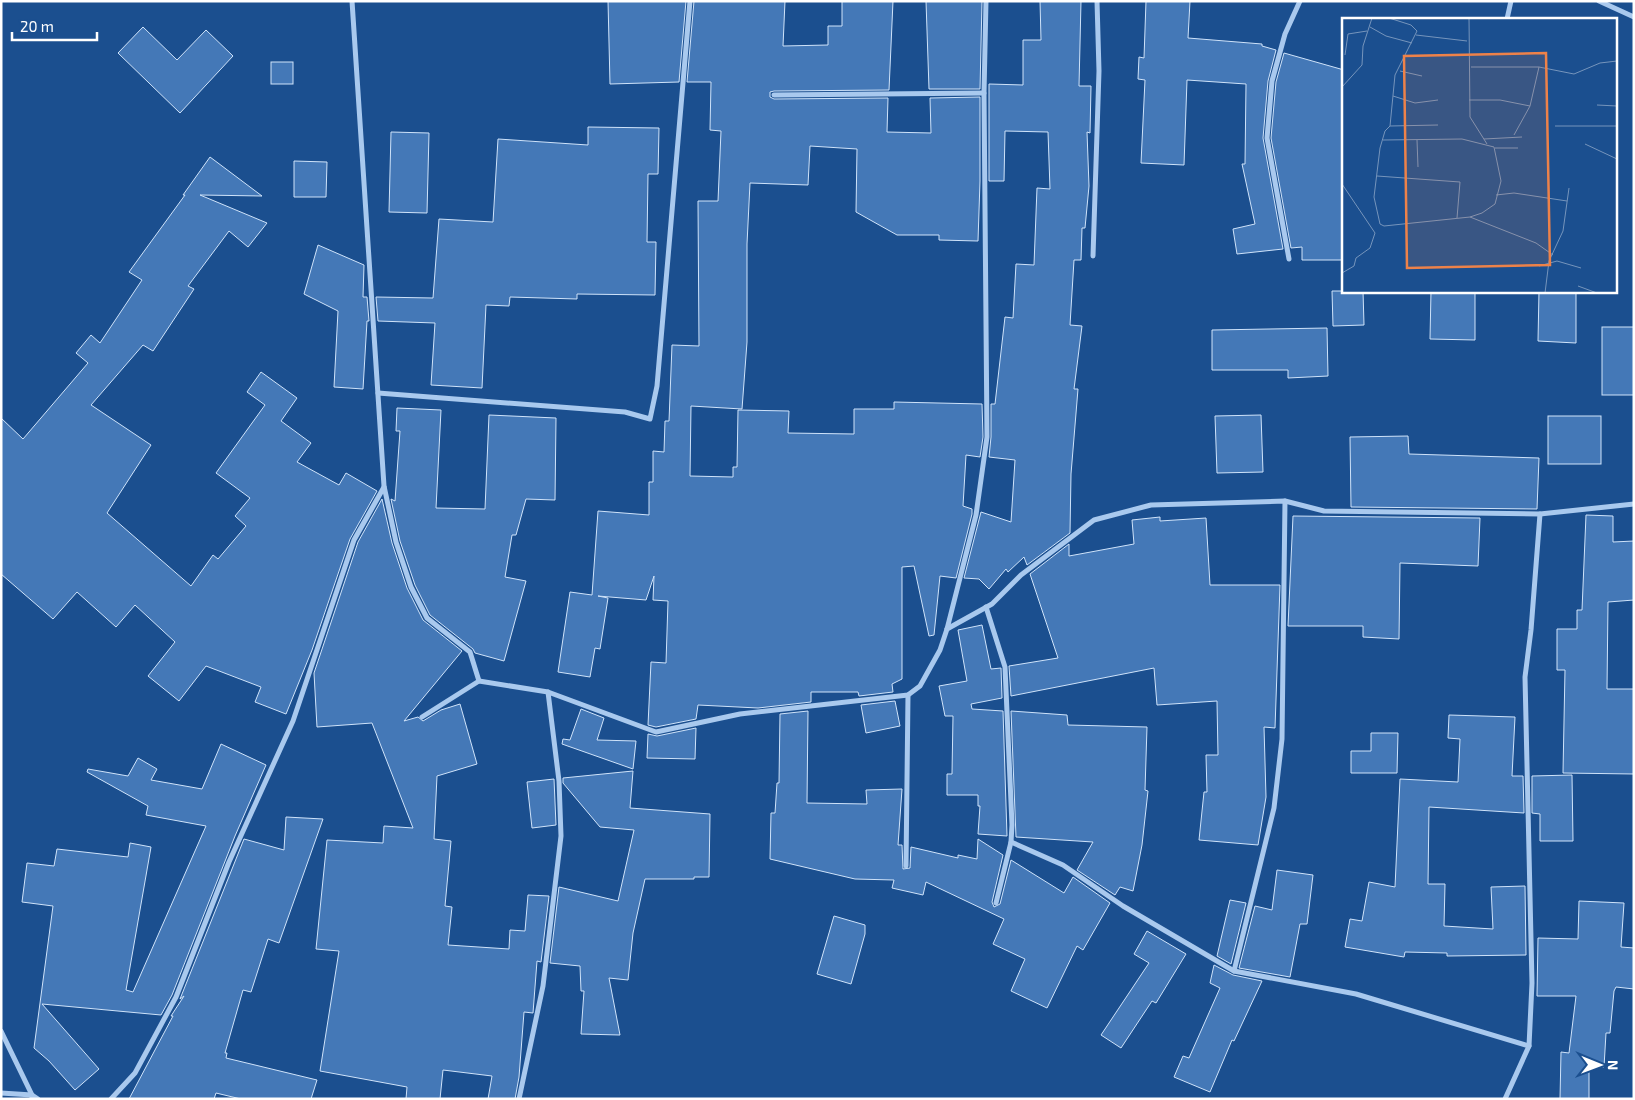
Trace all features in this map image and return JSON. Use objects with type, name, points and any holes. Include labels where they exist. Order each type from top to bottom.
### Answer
[{"type":"street","points":[[352,1],[384,486],[396,542],[411,586],[427,618],[470,652],[479,681]]},
{"type":"street","points":[[378,393],[625,412],[650,419],[657,386],[690,1]]},
{"type":"street","points":[[422,717],[479,681],[548,692],[656,732],[740,714],[908,695],[920,686],[940,650],[947,630],[976,515],[987,437],[984,93],[986,1]]},
{"type":"street","points":[[1093,256],[1099,71],[1097,1]]},
{"type":"street","points":[[1289,258],[1267,138],[1272,81],[1284,34],[1300,1]]},
{"type":"street","points":[[1507,18],[1511,1]]},
{"type":"street","points":[[1599,1],[1634,17]]},
{"type":"street","points":[[774,95],[984,93]]},
{"type":"street","points":[[111,1099],[135,1072],[176,997],[229,862],[293,721],[354,540],[384,486]]},
{"type":"street","points":[[947,630],[992,604],[1021,575],[1094,520],[1151,506],[1285,501],[1324,511],[1540,514],[1634,504]]},
{"type":"street","points":[[1234,971],[1274,808],[1282,739],[1285,501]]},
{"type":"street","points":[[1505,1099],[1529,1046],[1532,983],[1525,677],[1531,630],[1540,514]]},
{"type":"street","points":[[986,607],[1005,667],[1011,842],[996,903]]},
{"type":"street","points":[[519,1099],[543,986],[561,836],[559,782],[548,692]]},
{"type":"street","points":[[906,866],[908,695]]},
{"type":"street","points":[[1011,842],[1063,865],[1123,906],[1234,971],[1356,994],[1529,1046]]},
{"type":"street","points":[[1,1031],[32,1097]]},
{"type":"street","points":[[1,1093],[38,1099]]},
{"type":"building","points":[[608,1],[686,1],[679,82],[610,84]]},
{"type":"building","points":[[694,1],[785,1],[783,46],[828,45],[828,26],[842,26],[842,1],[893,1],[889,90],[774,91],[770,92],[770,97],[774,99],[888,98],[887,132],[931,133],[930,98],[980,97],[980,181],[978,241],[939,240],[939,235],[897,235],[856,212],[857,149],[810,146],[808,185],[750,183],[747,244],[747,342],[742,409],[691,406],[690,476],[733,477],[733,467],[737,467],[738,410],[789,411],[788,433],[854,434],[854,409],[894,409],[894,402],[982,404],[983,437],[980,457],[966,455],[963,506],[972,509],[972,514],[956,578],[940,576],[934,635],[929,636],[914,566],[902,567],[902,679],[892,684],[893,692],[859,696],[858,692],[811,692],[811,702],[758,708],[698,705],[696,719],[656,727],[648,725],[651,662],[666,663],[668,601],[653,600],[654,576],[646,600],[598,596],[608,598],[600,649],[595,648],[590,677],[558,672],[570,592],[592,595],[598,511],[649,515],[649,482],[653,482],[653,451],[664,452],[665,421],[669,421],[672,345],[699,346],[698,201],[718,201],[721,131],[710,130],[711,82],[687,82]]},
{"type":"building","points":[[926,1],[982,1],[980,89],[929,89]]},
{"type":"building","points":[[1040,1],[1081,1],[1079,86],[1091,86],[1090,133],[1087,132],[1089,186],[1085,228],[1082,228],[1081,260],[1074,260],[1070,325],[1082,326],[1074,389],[1078,389],[1071,474],[1070,533],[1027,565],[1024,557],[1008,572],[1006,569],[989,589],[979,579],[964,578],[981,512],[1011,522],[1015,460],[989,457],[991,404],[995,404],[1005,317],[1013,318],[1016,264],[1034,265],[1037,188],[1050,189],[1048,132],[1005,131],[1004,181],[989,181],[989,84],[1023,85],[1023,40],[1041,40]]},
{"type":"building","points":[[1146,1],[1190,1],[1188,38],[1262,44],[1262,46],[1276,50],[1268,81],[1263,138],[1283,249],[1237,254],[1233,229],[1255,224],[1242,164],[1245,164],[1246,84],[1187,80],[1184,165],[1141,163],[1145,80],[1138,79],[1139,57],[1144,58]]},
{"type":"building","points":[[143,27],[177,60],[206,30],[233,56],[180,113],[118,53]]},
{"type":"building","points":[[1284,53],[1342,69],[1342,260],[1302,260],[1302,247],[1291,248],[1271,138],[1276,82]]},
{"type":"building","points":[[271,62],[293,62],[293,84],[271,84]]},
{"type":"building","points":[[588,127],[659,128],[658,174],[648,174],[647,242],[656,242],[655,295],[577,294],[577,299],[510,297],[509,306],[486,305],[482,388],[431,385],[435,323],[378,321],[376,297],[433,298],[439,219],[493,222],[498,139],[588,145]]},
{"type":"building","points":[[391,132],[429,133],[427,213],[389,212]]},
{"type":"building","points":[[210,157],[262,196],[200,195],[267,223],[248,247],[229,231],[188,286],[194,289],[153,351],[143,345],[91,405],[151,445],[107,513],[191,586],[213,555],[218,559],[246,526],[235,516],[250,498],[216,473],[265,405],[247,392],[261,372],[297,398],[281,421],[311,443],[297,462],[339,485],[346,473],[377,491],[350,539],[312,650],[286,714],[255,702],[261,687],[206,666],[179,701],[148,676],[175,642],[135,605],[116,627],[77,592],[53,619],[1,574],[1,418],[23,439],[88,363],[76,353],[91,335],[100,343],[142,280],[129,272]]},
{"type":"building","points":[[294,161],[327,162],[326,197],[294,197]]},
{"type":"building","points":[[318,245],[364,265],[363,297],[367,297],[369,321],[367,321],[363,389],[334,387],[338,311],[304,294]]},
{"type":"building","points":[[1332,291],[1363,292],[1364,325],[1333,326]]},
{"type":"building","points":[[1431,292],[1475,292],[1475,340],[1430,339]]},
{"type":"building","points":[[1539,292],[1576,292],[1576,343],[1538,341]]},
{"type":"building","points":[[1602,327],[1634,327],[1634,395],[1602,395]]},
{"type":"building","points":[[1327,328],[1328,376],[1288,378],[1288,370],[1212,370],[1212,330]]},
{"type":"building","points":[[397,408],[441,410],[436,508],[485,509],[489,415],[556,418],[555,500],[526,499],[516,535],[512,535],[505,577],[526,581],[504,661],[475,653],[473,649],[430,615],[415,585],[400,541],[391,499],[395,501],[400,431],[396,431]]},
{"type":"building","points":[[1261,415],[1263,472],[1217,473],[1215,416]]},
{"type":"building","points":[[1548,416],[1601,416],[1601,464],[1548,464]]},
{"type":"building","points":[[1408,436],[1409,454],[1539,458],[1537,509],[1351,507],[1350,437]]},
{"type":"building","points":[[382,499],[392,543],[407,588],[423,620],[462,651],[404,721],[418,717],[423,721],[441,710],[460,704],[477,764],[437,776],[434,839],[451,841],[445,906],[452,907],[448,945],[509,949],[510,930],[525,931],[528,895],[549,896],[541,962],[537,961],[533,1013],[524,1012],[519,1077],[515,1099],[488,1099],[492,1076],[443,1070],[440,1099],[406,1099],[407,1087],[320,1071],[339,951],[316,949],[327,840],[383,843],[384,826],[413,828],[372,723],[317,727],[314,673],[358,542]]},
{"type":"building","points":[[1586,515],[1613,516],[1613,542],[1634,541],[1634,600],[1608,602],[1607,689],[1634,689],[1634,774],[1563,773],[1565,670],[1557,670],[1557,629],[1577,629],[1577,610],[1582,610]]},
{"type":"building","points":[[1293,516],[1480,518],[1478,566],[1400,563],[1399,639],[1363,637],[1363,626],[1288,626]]},
{"type":"building","points":[[1160,517],[1160,521],[1206,518],[1210,585],[1280,585],[1275,728],[1264,727],[1266,797],[1258,845],[1199,840],[1204,792],[1207,792],[1206,755],[1218,755],[1217,701],[1157,705],[1154,668],[1011,696],[1009,666],[1058,658],[1030,574],[1069,544],[1069,556],[1134,544],[1132,520]]},
{"type":"building","points":[[982,625],[991,669],[1001,668],[1002,698],[971,704],[972,709],[1003,711],[1007,836],[978,834],[980,806],[978,806],[978,795],[947,795],[947,774],[952,774],[953,716],[945,716],[939,686],[967,681],[958,630]]},
{"type":"building","points":[[895,701],[900,726],[866,733],[861,705]]},
{"type":"building","points":[[581,709],[604,718],[597,740],[636,741],[633,769],[562,744],[563,739],[570,740]]},
{"type":"building","points":[[808,711],[807,803],[867,804],[866,790],[902,789],[898,845],[902,845],[903,869],[910,868],[911,847],[958,858],[958,855],[977,859],[978,839],[1003,855],[992,902],[994,907],[1000,904],[1011,860],[1064,893],[1073,877],[1110,903],[1083,950],[1077,946],[1047,1008],[1011,991],[1025,959],[993,944],[1004,919],[926,882],[923,895],[892,888],[894,880],[855,879],[770,859],[771,813],[775,813],[777,783],[779,783],[780,714]]},
{"type":"building","points":[[1011,711],[1067,715],[1068,725],[1147,727],[1145,790],[1148,791],[1142,845],[1133,891],[1120,887],[1115,895],[1077,870],[1093,842],[1016,837]]},
{"type":"building","points":[[1449,715],[1515,717],[1512,776],[1523,776],[1524,813],[1429,807],[1428,884],[1445,884],[1444,926],[1493,929],[1491,887],[1525,886],[1526,955],[1447,956],[1447,953],[1405,952],[1404,957],[1345,947],[1350,919],[1362,921],[1369,882],[1395,887],[1400,779],[1458,782],[1460,739],[1448,738]]},
{"type":"building","points":[[696,728],[695,759],[647,758],[648,734],[657,736]]},
{"type":"building","points":[[1371,733],[1398,733],[1397,773],[1351,773],[1351,751],[1371,751]]},
{"type":"building","points":[[221,744],[266,765],[235,836],[172,995],[161,1015],[42,1004],[99,1069],[75,1090],[49,1061],[34,1048],[53,906],[22,902],[27,863],[54,866],[57,849],[128,857],[130,843],[151,847],[126,990],[133,992],[206,826],[146,815],[148,806],[87,772],[88,769],[128,776],[138,758],[157,769],[151,780],[202,789]]},
{"type":"building","points":[[633,771],[630,808],[710,814],[709,877],[694,877],[694,879],[645,879],[633,933],[628,980],[609,978],[620,1035],[581,1034],[584,991],[581,991],[580,966],[550,963],[559,887],[618,901],[634,830],[600,827],[563,783],[563,778]]},
{"type":"building","points":[[1572,775],[1573,841],[1540,841],[1540,814],[1532,813],[1532,776]]},
{"type":"building","points":[[554,779],[556,825],[532,828],[527,782]]},
{"type":"building","points":[[286,817],[323,819],[279,943],[268,939],[251,992],[243,990],[225,1053],[227,1053],[226,1058],[317,1080],[311,1099],[241,1099],[216,1093],[214,1099],[129,1099],[173,1016],[171,1016],[184,996],[180,999],[244,839],[284,850]]},
{"type":"building","points":[[1277,870],[1313,875],[1307,924],[1300,924],[1290,977],[1239,968],[1255,906],[1272,910]]},
{"type":"building","points":[[1230,900],[1246,903],[1231,964],[1217,956]]},
{"type":"building","points":[[1579,901],[1624,903],[1621,947],[1634,948],[1634,989],[1616,987],[1614,991],[1610,1033],[1606,1033],[1604,1067],[1589,1066],[1589,1099],[1560,1099],[1561,1052],[1569,1053],[1576,996],[1537,996],[1538,938],[1578,939]]},
{"type":"building","points":[[834,916],[865,925],[865,934],[851,984],[817,974]]},
{"type":"building","points":[[1147,931],[1186,954],[1156,1003],[1152,1001],[1121,1048],[1101,1035],[1149,963],[1134,954]]},
{"type":"building","points":[[1214,965],[1233,975],[1262,981],[1234,1041],[1232,1040],[1210,1092],[1174,1077],[1183,1056],[1189,1058],[1220,988],[1210,983]]}]
